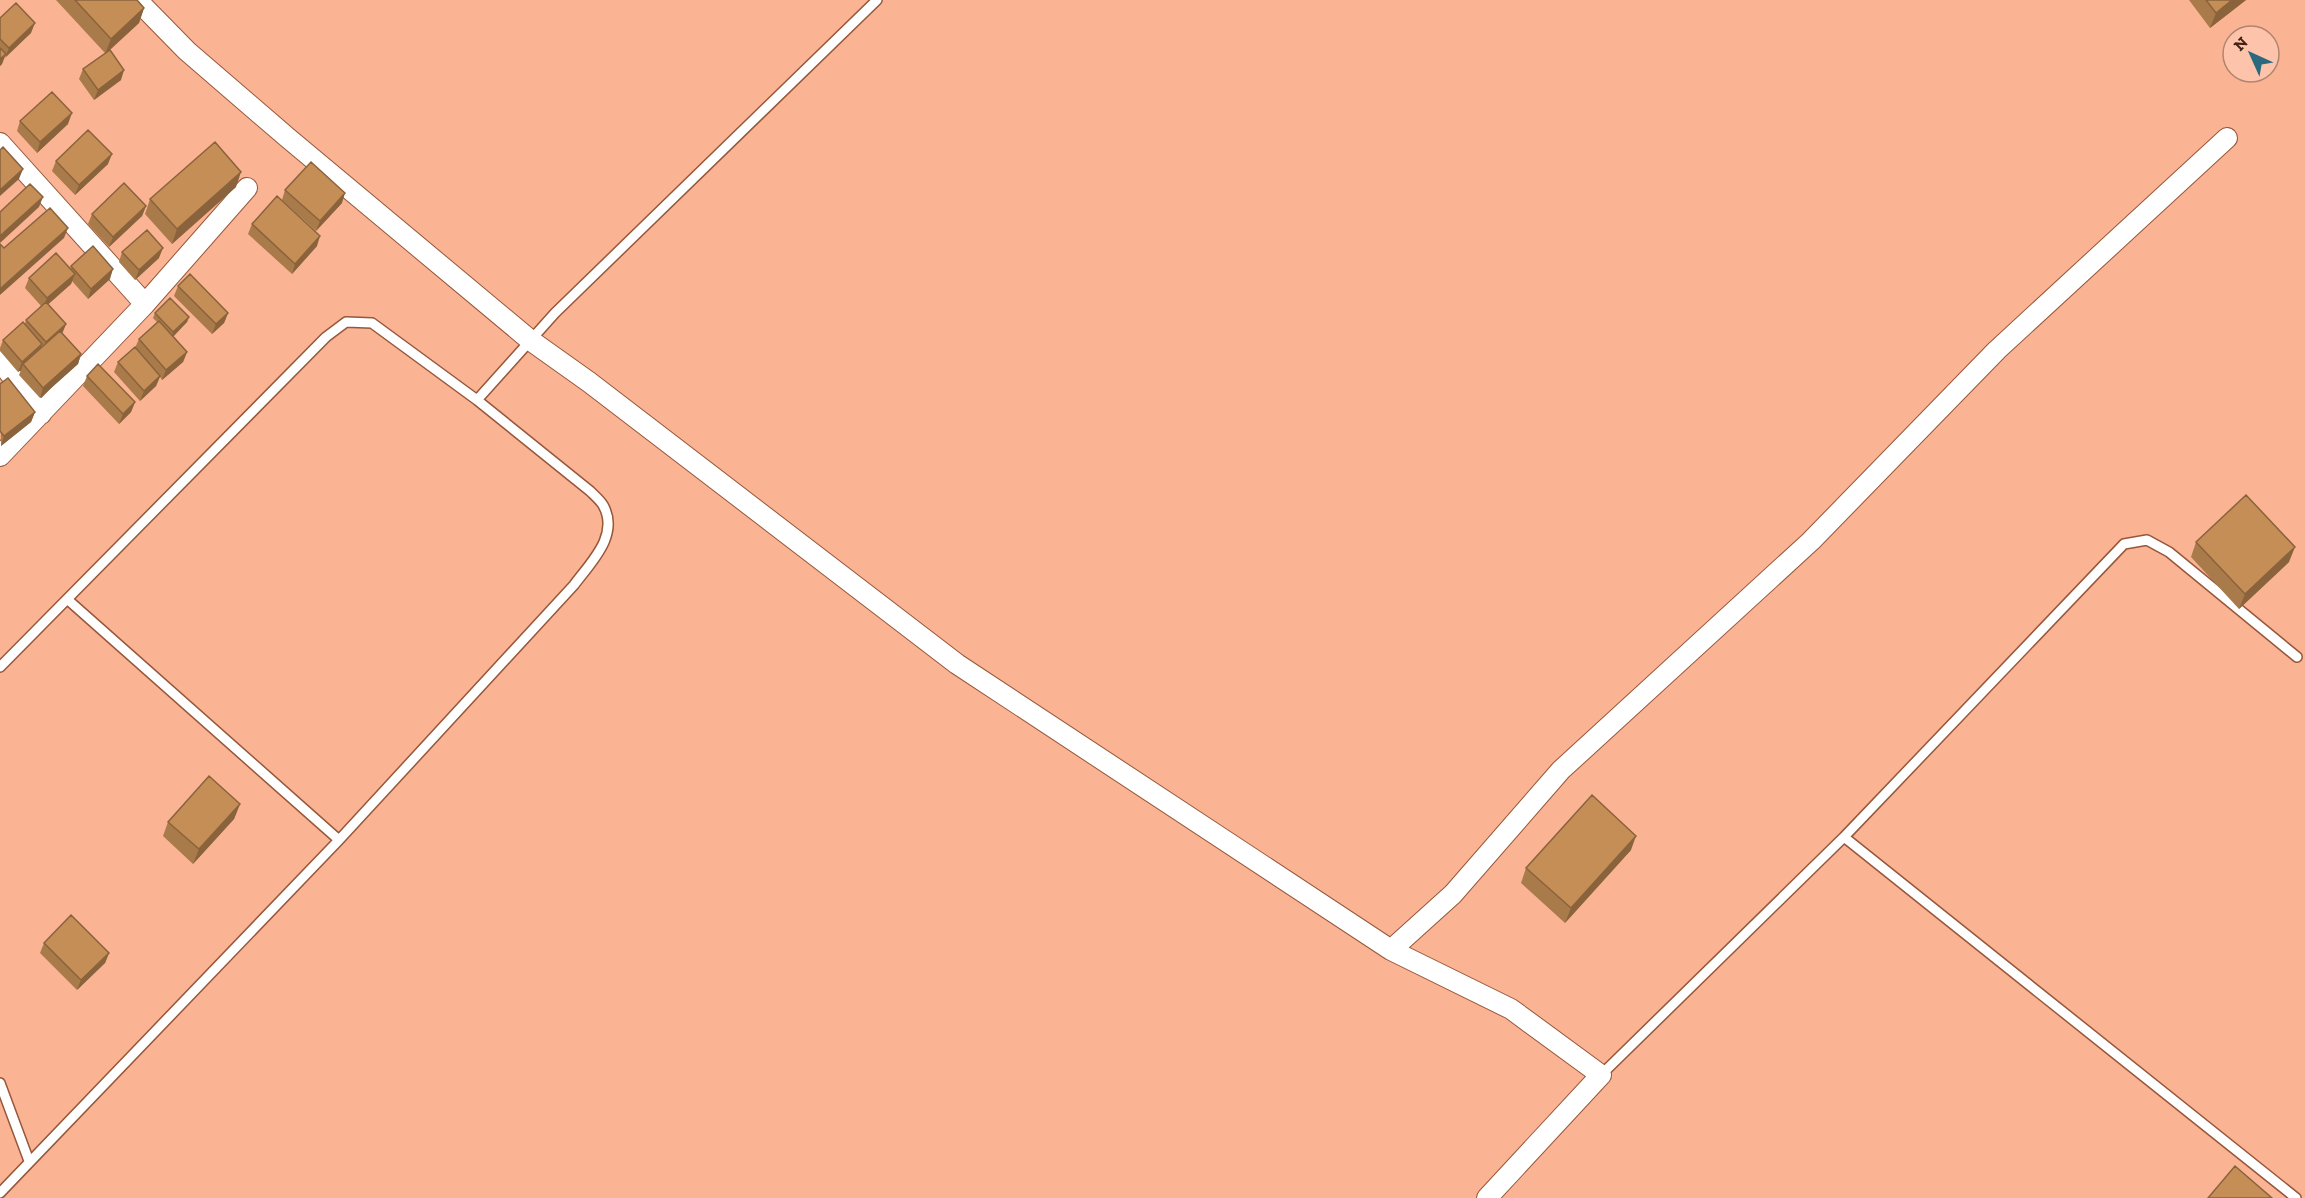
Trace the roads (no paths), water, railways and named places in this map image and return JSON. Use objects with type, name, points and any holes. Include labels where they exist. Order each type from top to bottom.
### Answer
[{"type":"street","points":[[137,0],[187,51],[297,146],[530,339],[957,664],[1391,950],[1511,1009],[1601,1075],[1487,1198]]},
{"type":"street","points":[[1391,950],[1453,894],[1561,770],[1811,540],[1997,350],[2227,138]]},
{"type":"street","points":[[0,143],[145,304]]},
{"type":"street","points":[[0,456],[145,304],[247,188]]},
{"type":"street","points":[[0,361],[41,414]]},
{"type":"lane","points":[[477,400],[555,313],[877,0]]},
{"type":"lane","points":[[0,667],[326,337],[346,322],[372,323],[477,400],[590,491],[603,505],[609,527],[604,544],[574,585],[339,840],[0,1193]]},
{"type":"lane","points":[[1601,1075],[1845,837],[2124,544],[2147,540],[2169,552],[2297,657]]},
{"type":"lane","points":[[67,599],[339,840]]},
{"type":"lane","points":[[1845,837],[2296,1198]]},
{"type":"lane","points":[[0,1083],[30,1161]]}]
